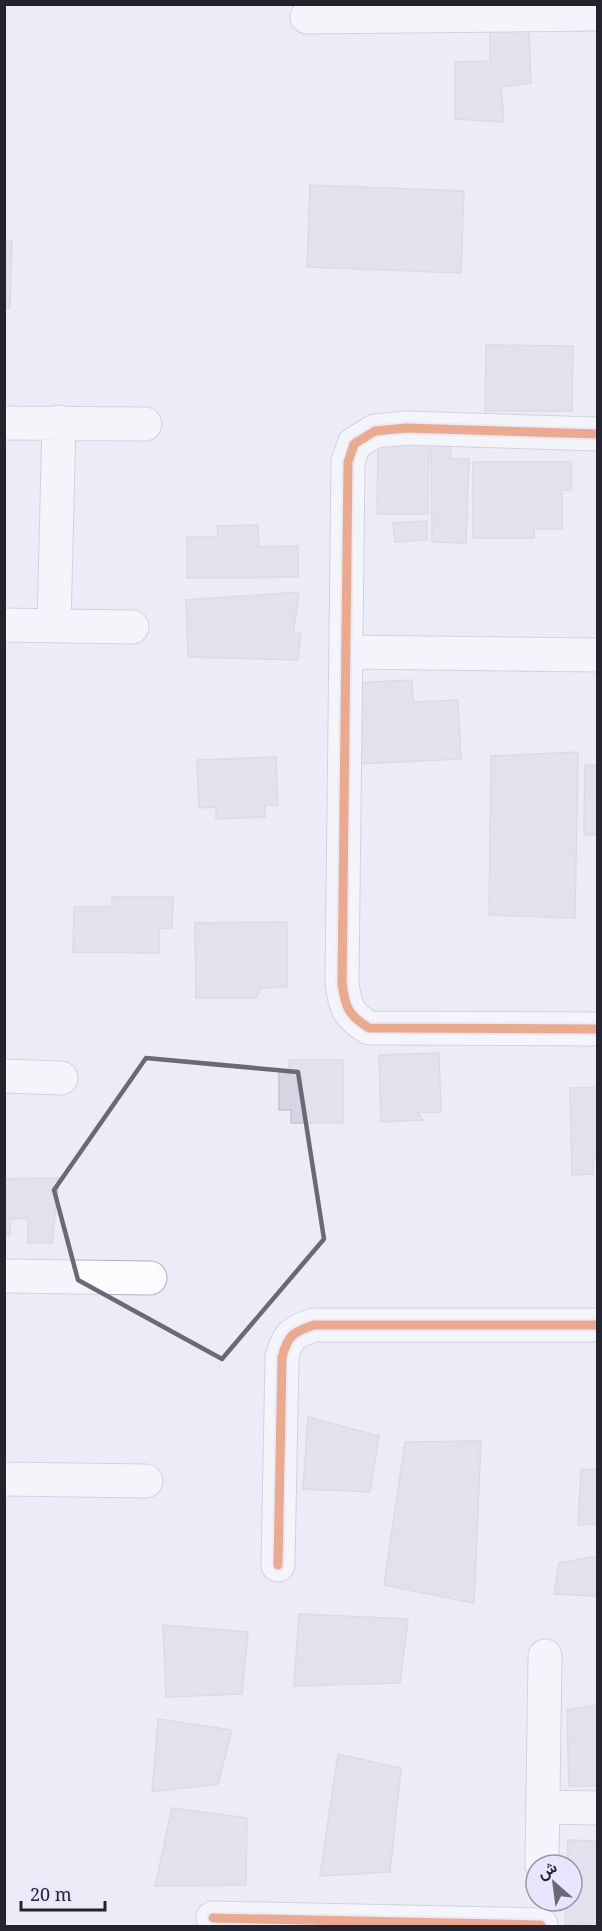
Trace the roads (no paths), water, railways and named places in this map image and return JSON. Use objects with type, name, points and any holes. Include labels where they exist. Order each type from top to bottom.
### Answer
[{"type":"street","points":[[307,17],[597,14]]},
{"type":"street","points":[[4,423],[145,424]]},
{"type":"street","points":[[54,626],[58,423]]},
{"type":"street","points":[[597,434],[406,428],[375,431],[354,444],[348,462],[342,983],[345,1003],[353,1019],[369,1028],[597,1029]]},
{"type":"street","points":[[4,625],[132,627]]},
{"type":"street","points":[[347,652],[597,655]]},
{"type":"street","points":[[4,1076],[61,1078]]},
{"type":"street","points":[[4,1276],[150,1278]]},
{"type":"street","points":[[278,1565],[282,1358],[286,1341],[297,1330],[314,1325],[597,1325]]},
{"type":"street","points":[[4,1479],[146,1481]]},
{"type":"street","points":[[542,1853],[545,1656]]},
{"type":"street","points":[[543,1807],[597,1808]]},
{"type":"street","points":[[213,1918],[541,1917]]}]
